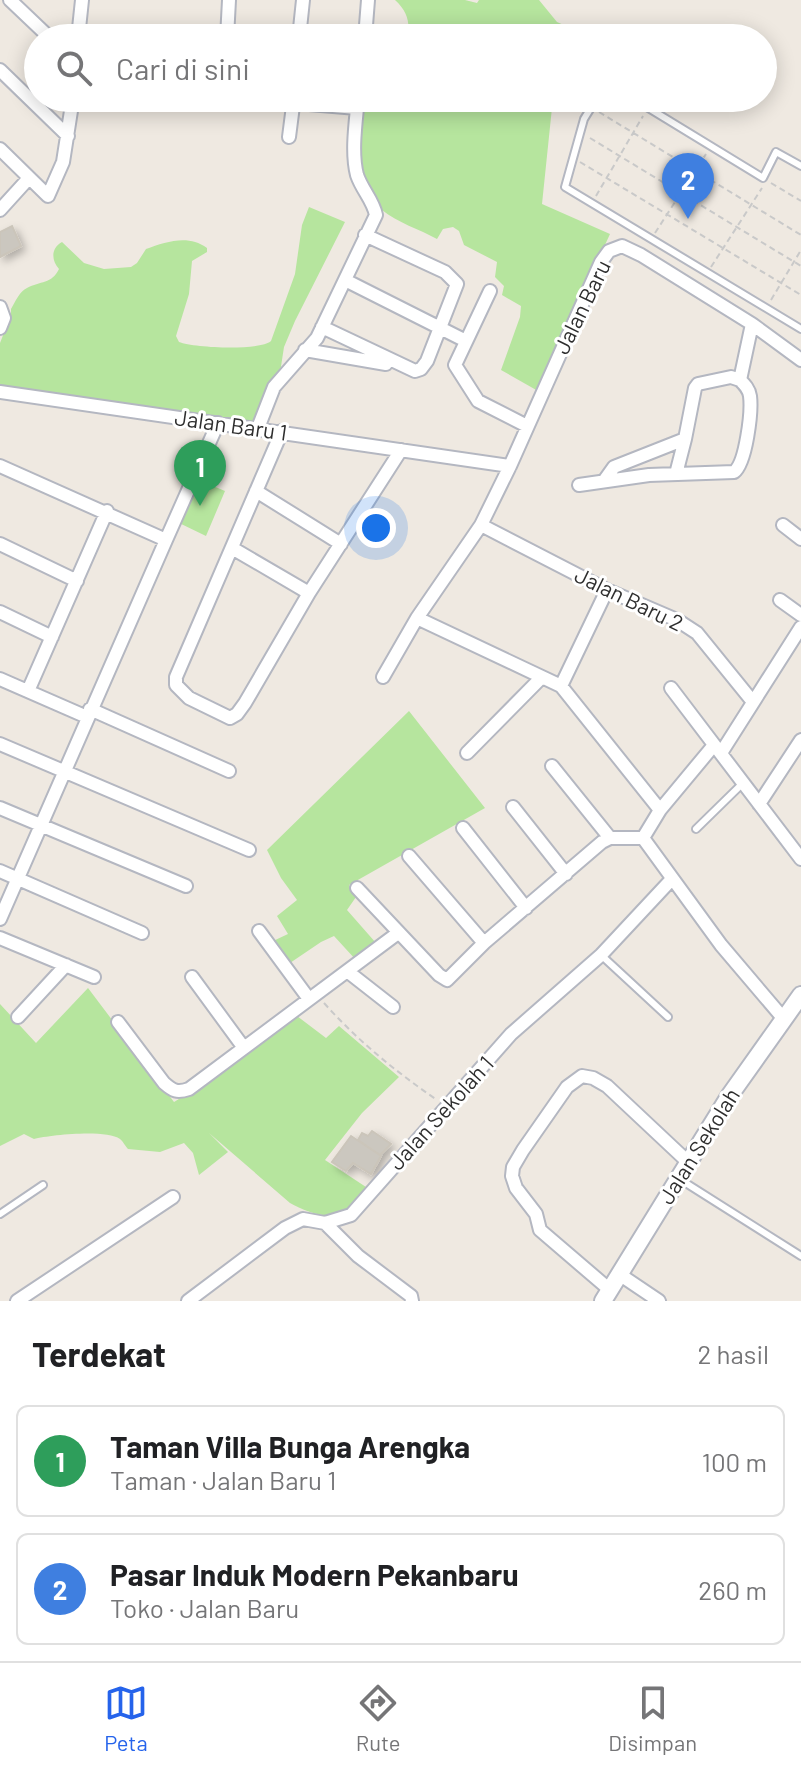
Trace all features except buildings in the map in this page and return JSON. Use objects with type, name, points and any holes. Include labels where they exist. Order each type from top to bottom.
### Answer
[{"type":"street","points":[[10,0],[35,24]]},
{"type":"street","points":[[79,24],[82,0]]},
{"type":"street","points":[[228,24],[229,0]]},
{"type":"street","points":[[300,24],[303,0]]},
{"type":"street","points":[[366,24],[368,0]]},
{"type":"street","points":[[0,70],[24,93]]},
{"type":"street","points":[[43,112],[68,136]]},
{"type":"street","points":[[0,149],[48,196],[63,162],[71,112]]},
{"type":"street","points":[[289,137],[292,112]]},
{"type":"street","points":[[258,428],[274,387],[317,338],[376,215],[374,204],[356,172],[358,112]]},
{"type":"street","points":[[0,210],[29,178]]},
{"type":"street","points":[[322,327],[415,371],[427,361],[457,284],[445,272],[365,235]]},
{"type":"street","name":"Jalan Baru","points":[[383,677],[417,618],[481,525],[601,262],[609,251],[622,246],[641,255],[752,324],[801,360]]},
{"type":"street","points":[[345,280],[466,341]]},
{"type":"street","points":[[490,291],[455,365],[478,401],[527,426]]},
{"type":"street","points":[[740,380],[752,324]]},
{"type":"street","points":[[305,350],[401,366]]},
{"type":"street","points":[[579,485],[676,474],[734,472],[740,467],[745,451],[750,399],[747,386],[740,380],[731,377],[698,384],[695,388],[676,474]]},
{"type":"street","name":"Jalan Baru 1","points":[[0,392],[510,466]]},
{"type":"street","points":[[0,919],[218,423]]},
{"type":"street","points":[[282,431],[176,677],[176,685],[189,698],[230,718],[237,714],[309,593],[401,450]]},
{"type":"street","points":[[604,481],[614,467],[685,439]]},
{"type":"street","points":[[0,466],[107,511],[166,540]]},
{"type":"street","points":[[256,491],[341,544]]},
{"type":"street","points":[[28,691],[107,511]]},
{"type":"street","name":"Jalan Baru 2","points":[[481,525],[697,633],[753,702]]},
{"type":"street","points":[[783,525],[801,539]]},
{"type":"street","points":[[0,544],[77,581]]},
{"type":"street","points":[[232,548],[309,593]]},
{"type":"street","points":[[561,686],[607,590]]},
{"type":"street","points":[[780,600],[801,615]]},
{"type":"street","points":[[0,612],[52,637]]},
{"type":"street","points":[[417,618],[561,686],[660,810]]},
{"type":"street","points":[[643,838],[660,810],[717,749],[753,702],[801,627]]},
{"type":"street","points":[[467,753],[541,678]]},
{"type":"street","points":[[0,679],[229,771]]},
{"type":"street","points":[[671,688],[742,784],[800,853]]},
{"type":"street","points":[[759,804],[801,740]]},
{"type":"street","points":[[0,744],[249,850]]},
{"type":"street","points":[[552,766],[610,838]]},
{"type":"street","points":[[513,807],[566,874]]},
{"type":"street","points":[[0,808],[186,886]]},
{"type":"street","points":[[463,828],[526,908]]},
{"type":"street","points":[[357,888],[445,980],[484,943],[610,838],[643,838]]},
{"type":"street","points":[[643,838],[721,945],[783,1018]]},
{"type":"street","points":[[409,856],[484,943]]},
{"type":"street","points":[[0,871],[142,933]]},
{"type":"street","name":"Jalan Sekolah 1","points":[[188,1301],[285,1228],[303,1219],[325,1223],[351,1215],[511,1034],[601,955],[671,880]]},
{"type":"street","points":[[259,931],[312,996]]},
{"type":"street","points":[[118,1022],[164,1083],[172,1091],[180,1092],[189,1089],[398,933]]},
{"type":"street","points":[[2,941],[94,977]]},
{"type":"street","points":[[18,1017],[66,965]]},
{"type":"street","points":[[347,971],[393,1007]]},
{"type":"street","points":[[192,977],[244,1048]]},
{"type":"street","name":"Jalan Sekolah","points":[[606,1296],[730,1095],[801,995]]},
{"type":"street","points":[[606,1296],[540,1230],[536,1214],[516,1188],[513,1167],[523,1150],[567,1087],[582,1076],[607,1086],[688,1162]]},
{"type":"street","points":[[17,1301],[173,1197]]},
{"type":"street","points":[[325,1223],[358,1256],[411,1296],[412,1301]]},
{"type":"street","points":[[619,1274],[659,1301]]},
{"type":"lane","points":[[589,112],[579,131],[565,187],[801,329]]},
{"type":"lane","points":[[655,112],[763,178],[776,152],[801,166]]},
{"type":"lane","points":[[696,829],[742,784]]},
{"type":"lane","points":[[601,955],[668,1017]]},
{"type":"lane","points":[[678,1178],[801,1256]]},
{"type":"lane","points":[[0,1214],[43,1185]]},
{"type":"path","points":[[598,112],[801,235]]},
{"type":"path","points":[[592,203],[646,112]]},
{"type":"path","points":[[579,131],[801,266]]},
{"type":"path","points":[[651,239],[711,146]]},
{"type":"path","points":[[573,157],[801,295]]},
{"type":"path","points":[[707,273],[767,180],[801,201]]},
{"type":"path","points":[[766,308],[801,250]]},
{"type":"path","points":[[312,996],[389,1067],[446,1106]]},
{"type":"green space","points":[[395,0],[465,0],[477,3],[479,0],[539,0],[562,24],[408,24],[402,8]]},
{"type":"green space","points":[[362,112],[552,112],[542,204],[610,234],[538,391],[501,370],[521,306],[502,295],[504,286],[495,277],[497,262],[464,245],[459,231],[453,227],[443,229],[437,239],[382,210],[366,186],[360,142]]},
{"type":"green space","points":[[309,207],[345,222],[295,321],[284,347],[280,373],[256,424],[0,388],[0,343],[11,309],[24,289],[49,280],[56,274],[59,269],[53,254],[62,242],[84,263],[104,269],[131,267],[146,249],[161,244],[185,240],[200,244],[207,248],[207,252],[192,261],[189,294],[176,336],[179,342],[226,348],[271,341],[295,274],[302,225]]},
{"type":"green space","points":[[194,478],[225,491],[206,536],[175,521]]},
{"type":"green space","points":[[409,711],[485,808],[349,885],[356,897],[347,910],[376,943],[356,960],[334,936],[287,965],[271,942],[288,934],[277,916],[297,900],[281,878],[267,850]]},
{"type":"green space","points":[[88,988],[174,1102],[217,1076],[297,1016],[326,1038],[339,1026],[399,1077],[362,1113],[325,1160],[366,1187],[355,1205],[346,1213],[332,1216],[296,1206],[209,1133],[228,1152],[199,1175],[193,1153],[184,1143],[160,1152],[128,1149],[120,1139],[103,1134],[34,1139],[24,1134],[0,1146],[0,1004],[36,1043]]},
{"type":"place","name":"Pasar Induk Modern Pekanbaru","points":[[688,219]]},
{"type":"place","name":"Taman Villa Bunga Arengka","points":[[200,506]]}]
